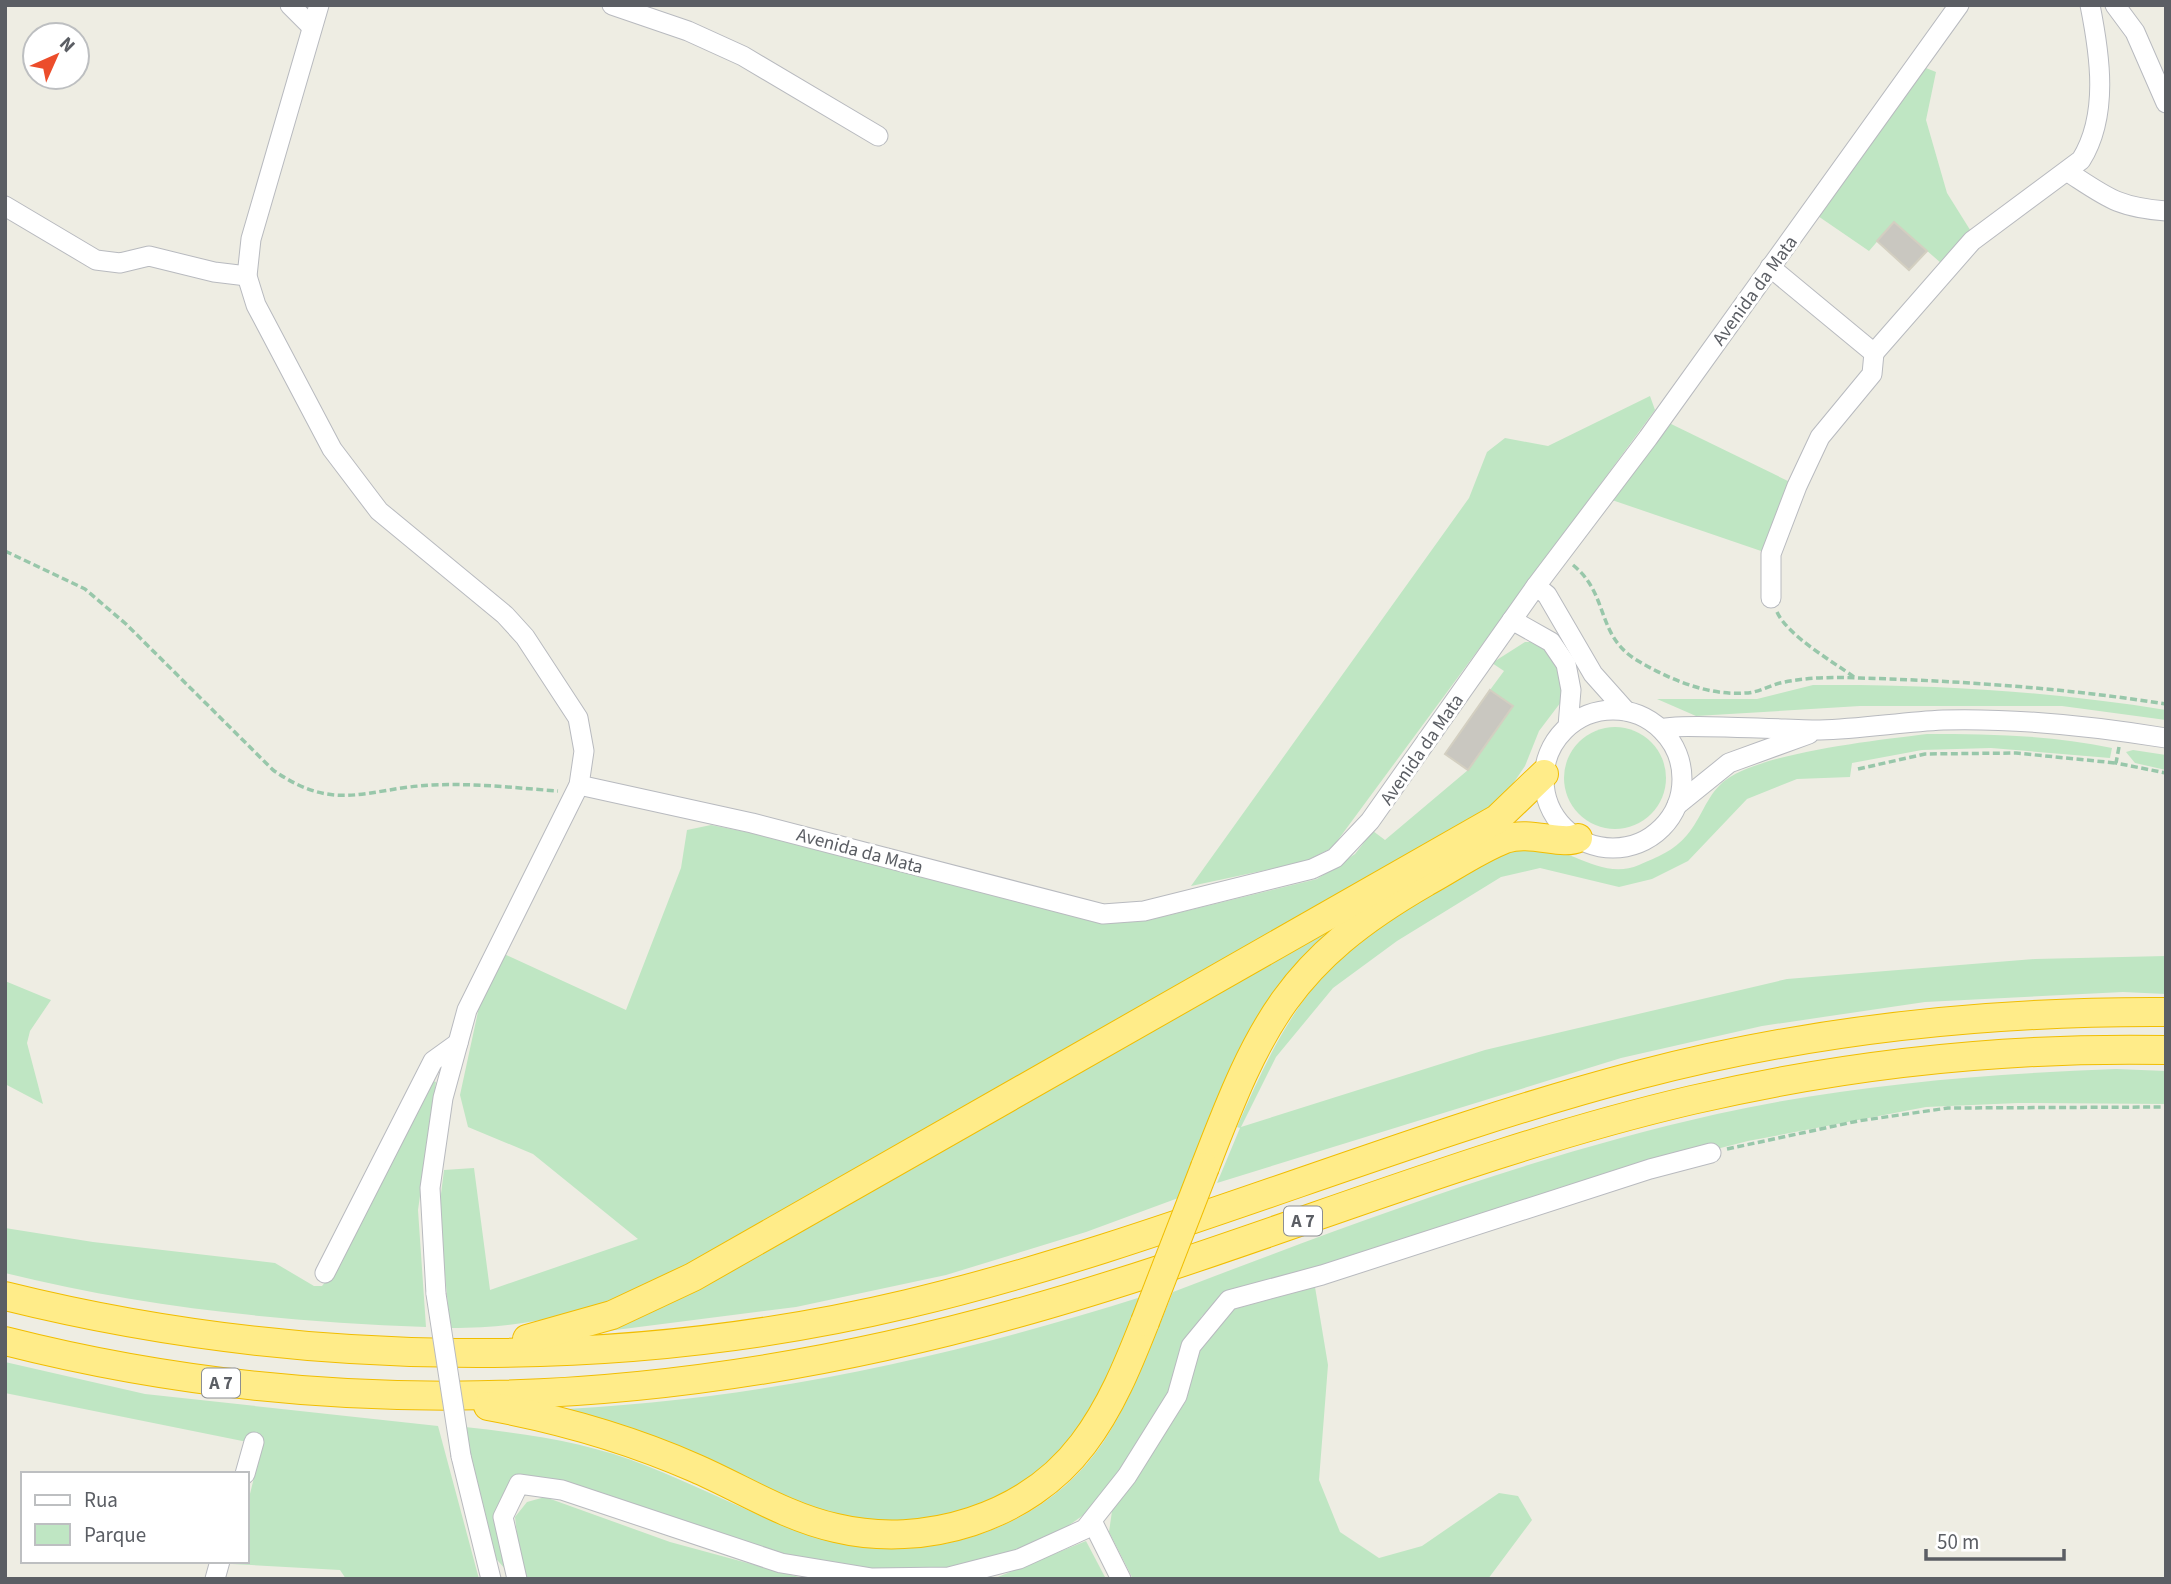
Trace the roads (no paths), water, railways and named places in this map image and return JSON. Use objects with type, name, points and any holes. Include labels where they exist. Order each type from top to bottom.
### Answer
[{"type":"highway","points":[[462,1351],[562,1332],[632,1308],[683,1283],[1497,819],[1544,774]]},
{"type":"highway","points":[[440,1398],[516,1411],[615,1437],[682,1462],[789,1512],[834,1528],[871,1534],[926,1532],[960,1526],[1000,1511],[1029,1494],[1066,1463],[1100,1419],[1145,1322],[1255,1045],[1287,995],[1328,950],[1392,902],[1492,845],[1526,835],[1566,841],[1578,838]]},
{"type":"highway","name":"A 7","points":[[5,1296],[99,1316],[209,1334],[316,1345],[462,1351],[616,1350],[676,1343],[805,1326],[912,1303],[1124,1242],[1536,1104],[1728,1054],[1844,1034],[1958,1020],[2075,1013],[2166,1012]]},
{"type":"highway","name":"A 7","points":[[5,1341],[201,1380],[307,1392],[440,1398],[702,1379],[869,1351],[1094,1291],[1534,1144],[1746,1088],[1945,1058],[2049,1051],[2166,1050]]},
{"type":"street","points":[[290,5],[312,27]]},
{"type":"street","points":[[319,5],[251,239],[247,276],[256,305],[332,449],[356,485],[379,511],[505,615],[525,637],[578,718],[584,751],[577,789],[467,1010],[443,1098],[430,1188],[436,1294],[461,1456],[491,1579]]},
{"type":"street","points":[[612,5],[688,31],[743,55],[878,136]]},
{"type":"street","name":"Avenida da Mata","points":[[577,789],[752,822],[1103,914],[1144,911],[1312,869],[1335,858],[1370,821],[1536,586],[1648,439],[1959,5]]},
{"type":"street","points":[[1771,598],[1772,554],[1797,486],[1820,437],[1872,374],[1874,353],[1972,241],[2068,172],[2089,147],[2101,84],[2090,5]]},
{"type":"street","points":[[2115,5],[2136,32],[2166,103]]},
{"type":"street","points":[[2068,172],[2130,208],[2166,211]]},
{"type":"street","points":[[5,206],[96,260],[120,263],[149,256],[214,272],[247,276]]},
{"type":"street","points":[[1770,267],[1874,353]]},
{"type":"street","points":[[1536,586],[1547,595],[1593,674],[1626,711]]},
{"type":"street","points":[[1512,620],[1551,642],[1566,664],[1571,690],[1568,726]]},
{"type":"street","points":[[1678,805],[1682,785],[1681,765],[1674,746],[1661,729],[1645,718],[1626,711],[1605,710],[1586,716],[1568,726],[1552,748],[1544,774],[1545,793],[1552,811],[1563,826],[1578,838],[1596,846],[1616,848],[1635,845],[1653,836],[1667,822],[1678,805],[1729,762],[1822,730]]},
{"type":"street","points":[[1661,729],[1677,725],[1704,729],[1822,730],[1905,722],[1980,720],[2067,724],[2166,738]]},
{"type":"street","points":[[325,1273],[433,1061],[458,1043]]},
{"type":"street","points":[[517,1579],[503,1517],[519,1484],[562,1490],[781,1563],[872,1578],[949,1577],[1019,1559],[1085,1529],[1092,1521],[1127,1476],[1177,1396],[1191,1346],[1229,1300],[1310,1279],[1650,1169],[1711,1153]]},
{"type":"street","points":[[246,1472],[254,1442]]},
{"type":"street","points":[[1092,1521],[1121,1579]]}]
